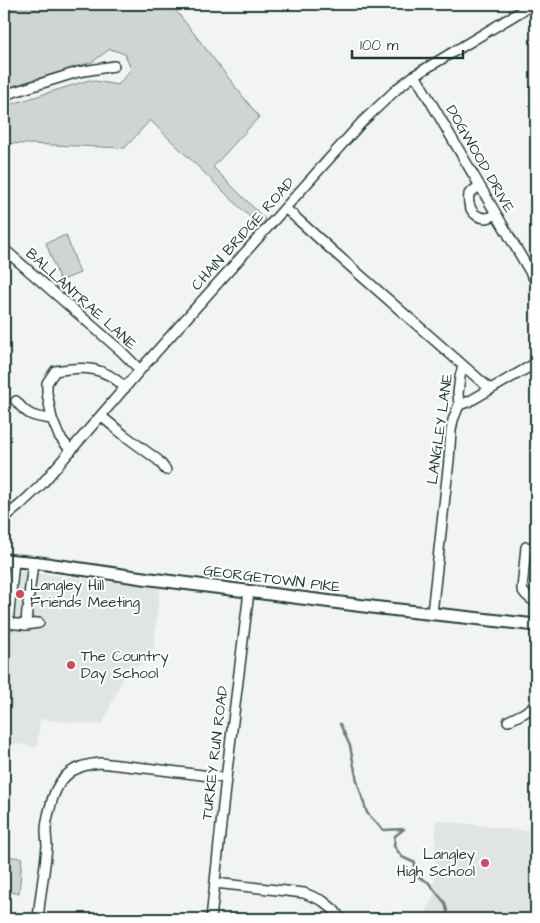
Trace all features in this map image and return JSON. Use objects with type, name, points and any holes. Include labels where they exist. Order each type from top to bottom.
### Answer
[{"type":"main road","name":"GEORGETOWN PIKE","points":[[9,560],[248,591],[536,625]]},
{"type":"street","name":"CHAIN BRIDGE ROAD","points":[[4,518],[34,492],[140,370],[362,122],[399,86],[415,74],[533,4]]},
{"type":"street","points":[[4,95],[78,72],[114,66]]},
{"type":"street","name":"DOGWOOD DRIVE","points":[[415,74],[536,282]]},
{"type":"street","points":[[479,186],[469,194],[470,209],[476,215],[483,218],[496,214]]},
{"type":"street","name":"LANGLEY LANE","points":[[285,208],[463,366],[458,393],[459,404],[451,431],[432,613]]},
{"type":"street","name":"BALLANTRAE LANE","points":[[4,249],[140,370]]},
{"type":"street","points":[[459,404],[470,401],[536,362]]},
{"type":"street","points":[[463,366],[490,389]]},
{"type":"street","points":[[71,451],[59,436],[52,419],[47,382],[55,371],[72,368],[101,370],[117,380],[125,388]]},
{"type":"street","points":[[16,401],[25,411],[32,415],[52,419]]},
{"type":"street","points":[[102,416],[158,460],[166,470]]},
{"type":"street","points":[[536,549],[526,547],[522,590],[530,599],[536,602]]},
{"type":"street","points":[[9,560],[8,623],[39,623]]},
{"type":"street","points":[[26,624],[32,563]]},
{"type":"street","name":"TURKEY RUN ROAD","points":[[211,919],[248,591]]},
{"type":"street","points":[[508,721],[536,705]]},
{"type":"street","points":[[38,919],[47,844],[46,824],[55,791],[67,774],[79,767],[100,763],[226,778]]},
{"type":"street","points":[[215,883],[304,893],[324,901],[340,919]]},
{"type":"shaded area","points":[[32,4],[175,4],[174,8],[259,117],[213,167],[266,220],[260,227],[150,120],[125,148],[4,143],[4,105],[89,80],[118,85],[131,69],[125,54],[110,49],[92,62],[4,88],[4,9]]},
{"type":"shaded area","points":[[66,235],[80,273],[60,281],[46,243]]},
{"type":"shaded area","name":"The Country Day School","points":[[10,570],[160,588],[152,658],[125,673],[102,725],[40,719],[37,747],[4,742],[4,621]]},
{"type":"shaded area","name":"Langley High School","points":[[436,820],[526,831],[536,820],[536,919],[423,919],[434,894]]},
{"type":"shaded area","points":[[4,856],[22,858],[19,893],[4,892]]},
{"type":"waterway","points":[[340,724],[350,746],[357,781],[367,813],[383,830],[404,829],[395,836],[394,846],[402,857],[415,863],[414,875],[428,882],[445,903],[449,919]]},
{"type":"place","name":"Langley Hill Friends Meeting","points":[[20,594]]},
{"type":"place","name":"The Country Day School","points":[[71,665]]},
{"type":"place","name":"Langley High School","points":[[485,863]]}]
